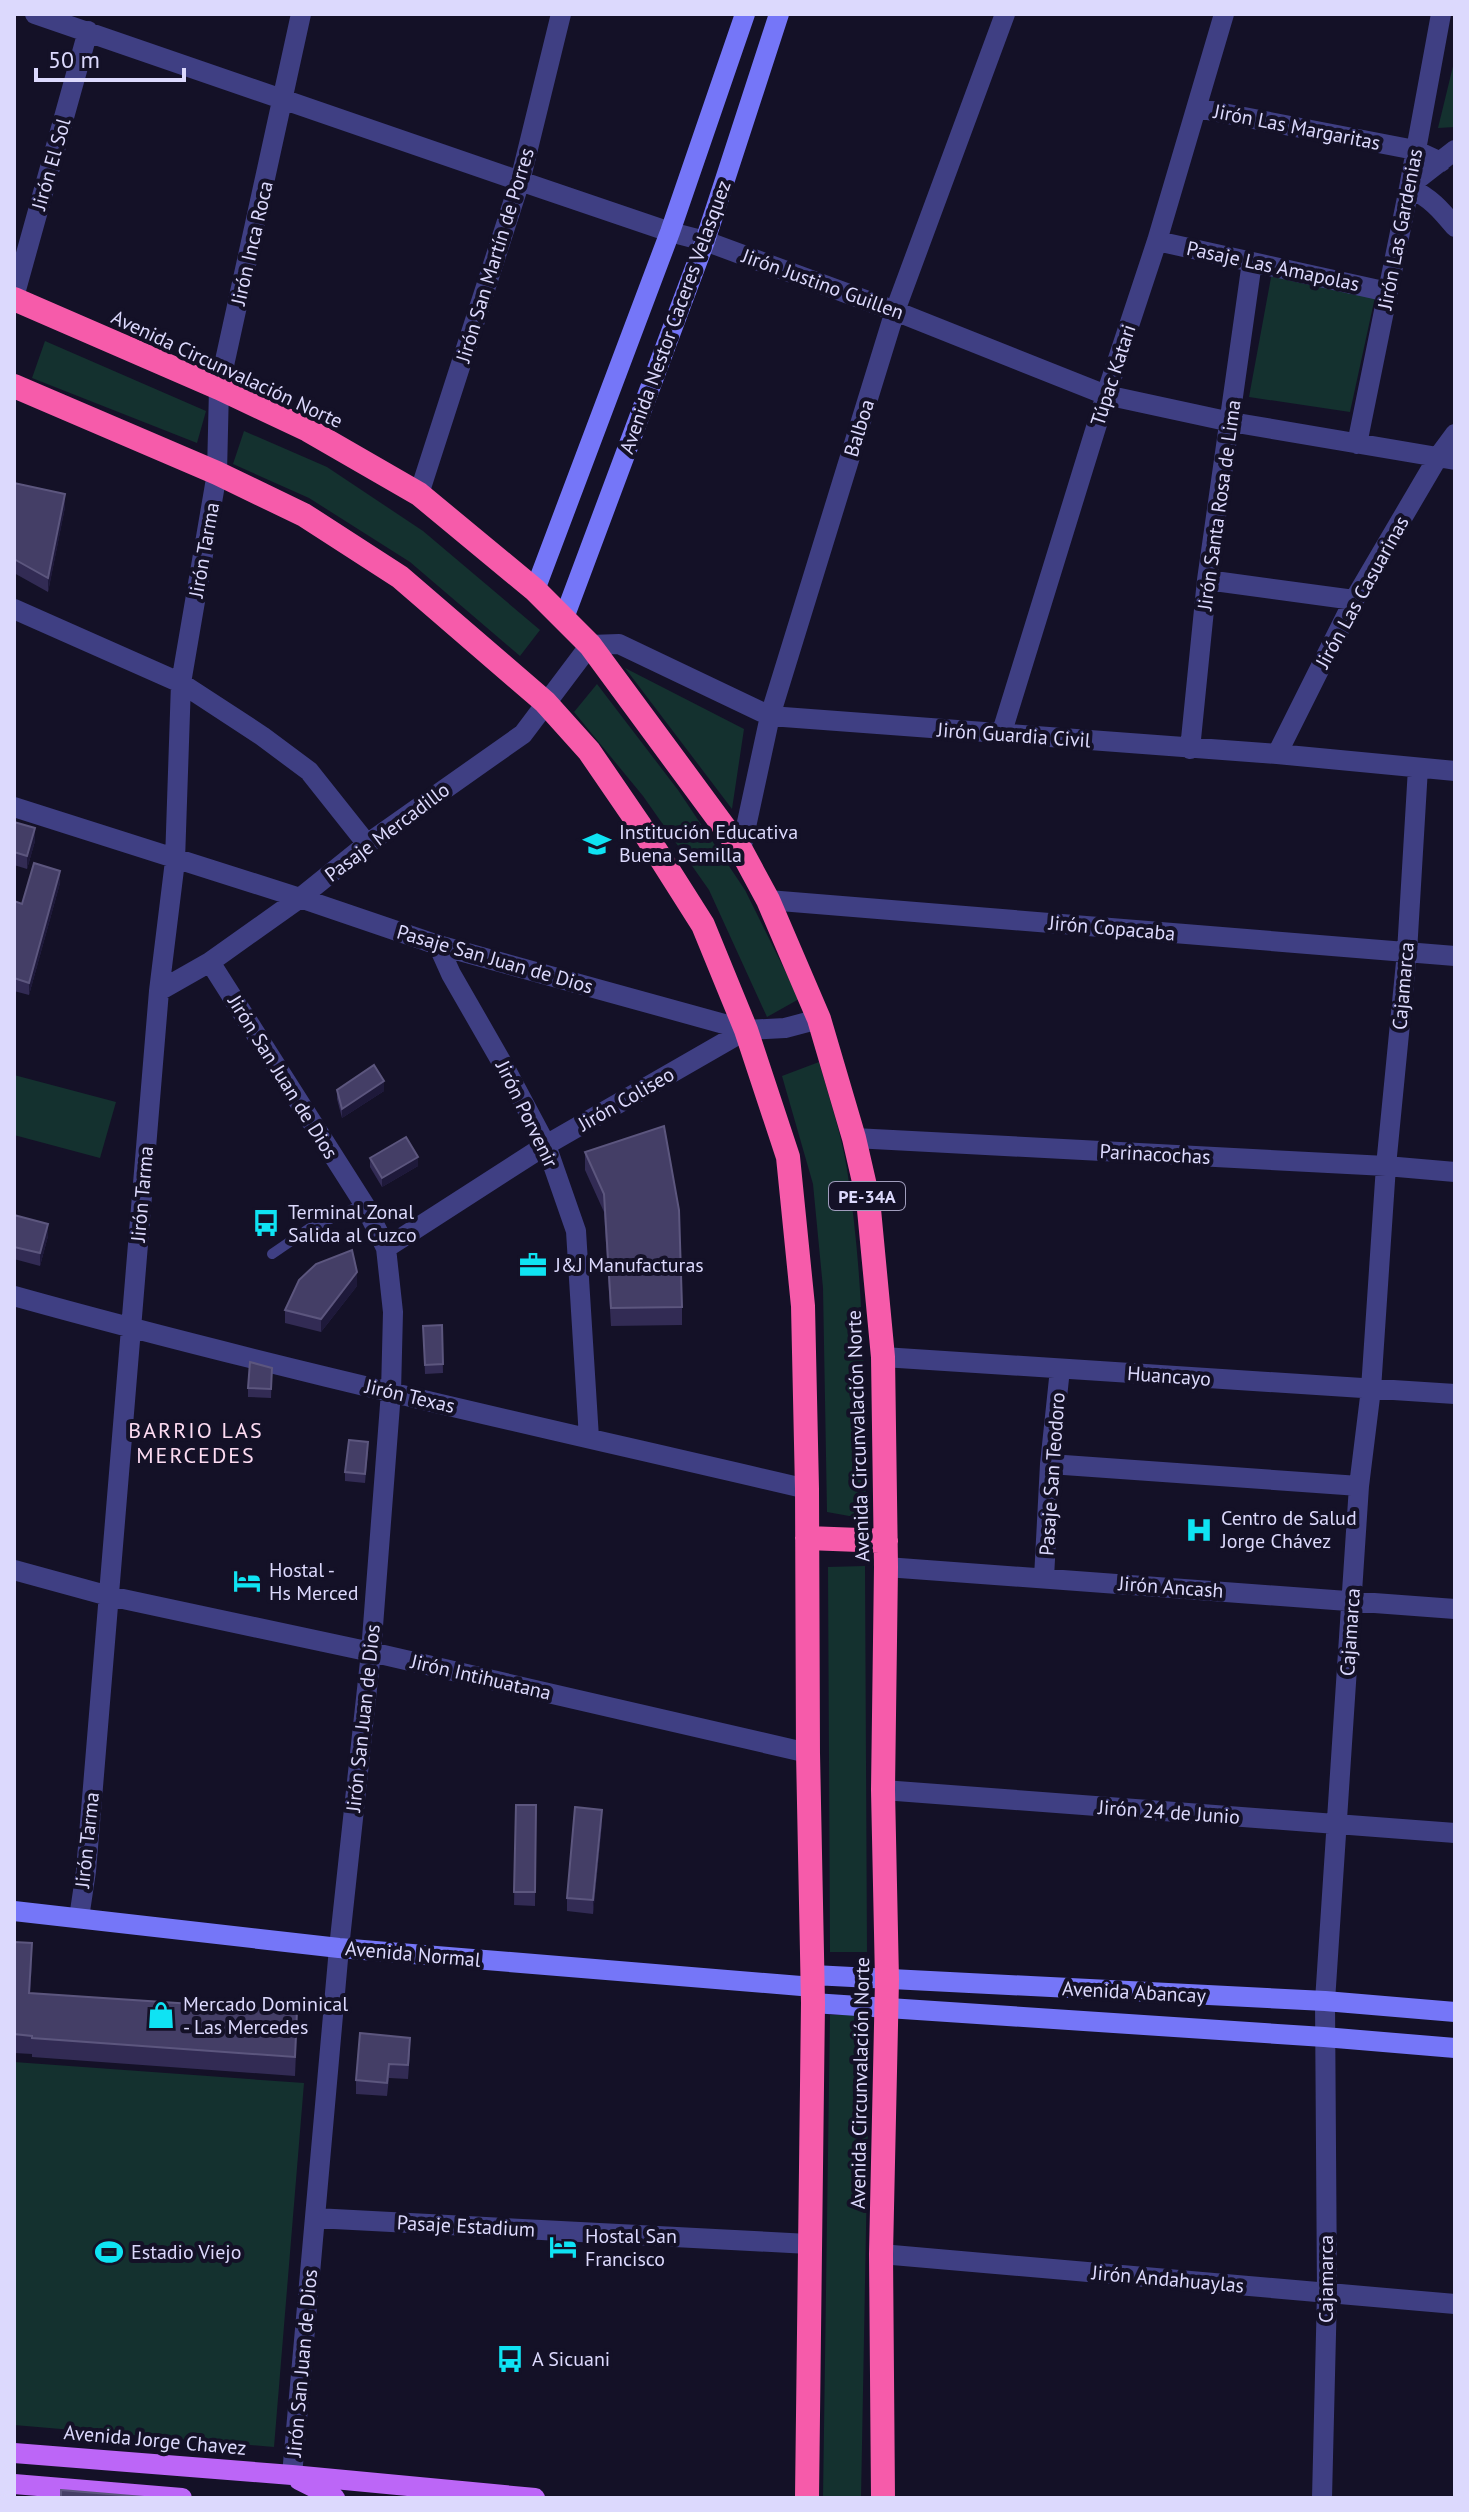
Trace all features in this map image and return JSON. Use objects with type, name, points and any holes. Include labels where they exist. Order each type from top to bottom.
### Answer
[{"type":"highway","name":"Avenida Circunvalación Norte","points":[[14,298],[308,430],[419,494],[535,590],[590,645],[741,850],[768,900],[819,1019],[854,1138],[868,1199],[883,1357],[886,1541],[883,1790],[887,1980],[881,2254],[883,2498]]},
{"type":"highway","points":[[14,386],[217,473],[304,515],[400,577],[545,702],[589,751],[703,925],[746,1030],[788,1157],[803,1306],[813,1988],[807,2498]]},
{"type":"highway","points":[[807,1538],[886,1541]]},
{"type":"main road","name":"Avenida Jorge Chavez","points":[[14,2453],[535,2498]]},
{"type":"main road","name":"Avenida Jorge Chavez","points":[[292,2475],[335,2498]]},
{"type":"main road","points":[[14,2484],[182,2498]]},
{"type":"street","name":"Jirón Justino Guillen","points":[[35,14],[670,232],[705,241],[895,311],[1106,395],[1231,422],[1446,459]]},
{"type":"street","name":"Jirón Inca Roca","points":[[217,473],[219,388],[301,14]]},
{"type":"street","name":"Jirón San Martín de Porres","points":[[419,494],[520,181],[561,14]]},
{"type":"street","name":"Avenida Nestor Caceres Velasquez","points":[[535,590],[670,232],[745,14]]},
{"type":"street","name":"Avenida Nestor Caceres Velasquez","points":[[564,618],[705,241],[779,14]]},
{"type":"street","name":"Balboa","points":[[741,850],[770,716],[895,311],[1005,14]]},
{"type":"street","name":"Túpac Katari","points":[[1001,735],[1157,241],[1224,14]]},
{"type":"street","name":"Jirón Las Gardenias","points":[[1357,444],[1410,186],[1441,14]]},
{"type":"street","name":"Jirón El Sol","points":[[14,298],[88,31]]},
{"type":"street","name":"Jirón Las Margaritas","points":[[1197,108],[1448,156]]},
{"type":"street","points":[[1448,156],[1410,186],[1434,203],[1455,227]]},
{"type":"street","name":"Pasaje Las Amapolas","points":[[1157,241],[1388,292]]},
{"type":"street","name":"Jirón Santa Rosa de Lima","points":[[1190,749],[1207,580],[1252,262]]},
{"type":"street","name":"Jirón Las Casuarinas","points":[[1277,754],[1354,600],[1446,459],[1455,434]]},
{"type":"street","name":"Jirón Tarma","points":[[79,1918],[86,1871],[159,991],[175,861],[181,683],[217,473]]},
{"type":"street","points":[[1207,580],[1354,600]]},
{"type":"street","points":[[14,609],[181,683],[262,736],[309,771],[367,844]]},
{"type":"street","name":"Jirón Guardia Civil","points":[[590,645],[619,644],[770,716],[1277,754],[1455,771]]},
{"type":"street","name":"Pasaje Mercadillo","points":[[159,991],[210,962],[300,898],[367,844],[523,734],[590,645]]},
{"type":"street","name":"Cajamarca","points":[[1322,2498],[1327,2293],[1325,2001],[1359,1486],[1371,1389],[1386,1166],[1407,952],[1418,768]]},
{"type":"street","points":[[14,807],[175,861]]},
{"type":"street","name":"Pasaje San Juan de Dios","points":[[175,861],[300,898],[438,945],[746,1030],[785,1028],[819,1019]]},
{"type":"street","name":"Jirón Copacaba","points":[[768,900],[1455,956]]},
{"type":"street","name":"Jirón Porvenir","points":[[438,945],[546,1145],[576,1231],[589,1438]]},
{"type":"street","name":"Jirón San Juan de Dios","points":[[210,962],[364,1204],[386,1248],[393,1312],[391,1392],[371,1652],[339,1948],[292,2475]]},
{"type":"street","name":"Jirón Coliseo","points":[[386,1248],[546,1145],[746,1030]]},
{"type":"street","name":"Parinacochas","points":[[854,1138],[1455,1172]]},
{"type":"street","name":"Jirón Texas","points":[[14,1296],[132,1329],[807,1489]]},
{"type":"street","name":"Huancayo","points":[[883,1357],[1455,1394]]},
{"type":"street","name":"Pasaje San Teodoro","points":[[1044,1578],[1050,1464],[1060,1369]]},
{"type":"street","points":[[1050,1464],[1359,1486]]},
{"type":"street","name":"Jirón Ancash","points":[[886,1567],[1455,1609]]},
{"type":"street","name":"Jirón Intihuatana","points":[[14,1570],[109,1596],[371,1652],[808,1753]]},
{"type":"street","name":"Jirón 24 de Junio","points":[[883,1790],[1455,1833]]},
{"type":"street","name":"Avenida Normal","points":[[14,1911],[339,1948],[813,1988]]},
{"type":"street","name":"Avenida Abancay","points":[[813,1988],[887,1980],[1325,2001],[1455,2012]]},
{"type":"street","name":"Avenida Abancay","points":[[813,1988],[887,2007],[1455,2048]]},
{"type":"street","name":"Pasaje Estadium","points":[[315,2218],[809,2244]]},
{"type":"street","name":"Jirón Andahuaylas","points":[[881,2254],[1455,2304]]},
{"type":"lane","points":[[272,1254],[310,1228],[364,1204]]},
{"type":"green space","points":[[1455,58],[1455,127],[1438,128]]},
{"type":"green space","points":[[1272,272],[1375,297],[1350,412],[1249,397]]},
{"type":"green space","points":[[45,341],[206,411],[197,443],[32,378]]},
{"type":"green space","points":[[244,431],[327,467],[423,531],[540,630],[520,656],[410,562],[309,498],[233,464]]},
{"type":"green space","points":[[625,668],[744,729],[732,809]]},
{"type":"green space","points":[[597,684],[678,790],[745,890],[799,999],[767,1017],[709,890],[643,796],[574,712]]},
{"type":"green space","points":[[819,1062],[842,1142],[853,1213],[863,1344],[866,1519],[827,1512],[823,1288],[813,1184],[782,1076]]},
{"type":"green space","points":[[14,1075],[116,1102],[100,1158],[14,1135]]},
{"type":"green space","points":[[865,1566],[867,1952],[830,1952],[828,1567]]},
{"type":"green space","points":[[830,2015],[870,2015],[861,2498],[823,2498]]},
{"type":"green space","points":[[14,2062],[304,2083],[274,2447],[14,2425]]},
{"type":"building","points":[[14,483],[65,494],[48,578],[14,559]]},
{"type":"building","points":[[14,822],[35,828],[27,856],[14,852]]},
{"type":"building","points":[[34,863],[60,871],[29,983],[14,978],[14,901],[22,904]]},
{"type":"building","points":[[374,1065],[384,1081],[342,1109],[337,1090]]},
{"type":"building","points":[[664,1126],[679,1210],[682,1307],[611,1308],[604,1194],[585,1152]]},
{"type":"building","points":[[406,1137],[418,1157],[382,1178],[370,1158]]},
{"type":"building","points":[[14,1215],[48,1224],[40,1253],[14,1247]]},
{"type":"building","points":[[352,1250],[357,1272],[321,1319],[285,1310],[299,1280],[316,1264]]},
{"type":"building","points":[[442,1325],[443,1364],[425,1365],[423,1326]]},
{"type":"building","points":[[250,1362],[272,1368],[271,1389],[248,1388]]},
{"type":"building","points":[[349,1440],[368,1442],[365,1474],[345,1472]]},
{"type":"building","points":[[516,1805],[536,1805],[535,1892],[514,1892]]},
{"type":"building","points":[[575,1807],[602,1810],[593,1900],[567,1898]]},
{"type":"building","points":[[14,1942],[32,1943],[29,1993],[297,2011],[295,2057],[32,2038],[14,2034]]},
{"type":"building","points":[[360,2033],[410,2038],[408,2065],[389,2064],[387,2083],[356,2080]]},
{"type":"building","points":[[61,2490],[156,2498],[61,2498]]},
{"type":"place","name":"Institución Educativa Buena Semilla","points":[[597,844]]},
{"type":"place","name":"Terminal Zonal Salida al Cuzco","points":[[266,1223]]},
{"type":"place","name":"J&J Manufacturas","points":[[533,1265]]},
{"type":"place","name":"Centro de Salud Jorge Chávez","points":[[1199,1530]]},
{"type":"place","name":"Hostal - Hs Merced","points":[[247,1581]]},
{"type":"place","name":"Mercado Dominical - Las Mercedes","points":[[161,2015]]},
{"type":"place","name":"Hostal San Francisco","points":[[563,2247]]},
{"type":"place","name":"Estadio Viejo","points":[[109,2252]]},
{"type":"place","name":"A Sicuani","points":[[510,2359]]},
{"type":"district","name":"BARRIO LAS MERCEDES","points":[[196,1442]]}]
